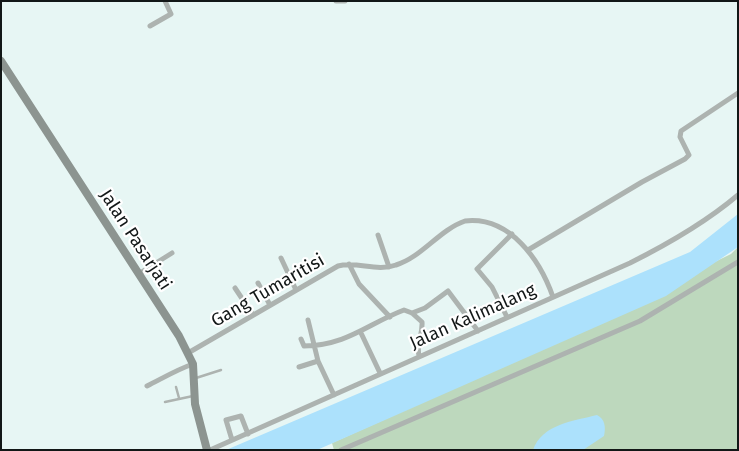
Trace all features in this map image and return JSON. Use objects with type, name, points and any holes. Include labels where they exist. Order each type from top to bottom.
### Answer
[{"type":"main road","name":"Jalan Pasarjati","points":[[1,61],[140,273],[188,353],[193,364],[198,422],[209,450]]},
{"type":"street","points":[[150,26],[171,14],[165,1]]},
{"type":"street","points":[[336,1],[345,1]]},
{"type":"street","points":[[528,250],[642,182],[685,159],[689,156],[689,152],[680,137],[682,131],[738,93]]},
{"type":"street","name":"Jalan Kalimalang","points":[[209,450],[630,263],[676,240],[718,212],[738,195]]},
{"type":"street","name":"Gang Tumaritisi","points":[[188,353],[338,266],[349,264],[370,268],[404,262],[462,221],[477,221],[495,226],[512,234],[528,250],[543,272],[552,297]]},
{"type":"street","points":[[507,317],[492,287],[477,269],[512,234]]},
{"type":"street","points":[[378,235],[389,266]]},
{"type":"street","points":[[140,273],[172,253]]},
{"type":"street","points":[[281,258],[296,290]]},
{"type":"street","points":[[340,450],[640,321],[738,262]]},
{"type":"street","points":[[349,264],[359,284],[390,317]]},
{"type":"street","points":[[258,283],[270,305]]},
{"type":"street","points":[[234,288],[253,315]]},
{"type":"street","points":[[412,313],[448,292],[470,317],[478,331]]},
{"type":"street","points":[[301,339],[303,345],[314,345],[361,332],[404,310],[412,313],[422,322],[422,334],[417,347],[419,356]]},
{"type":"street","points":[[308,320],[318,361],[334,395]]},
{"type":"street","points":[[361,332],[380,373]]},
{"type":"street","points":[[298,367],[318,361]]},
{"type":"street","points":[[147,386],[166,377],[173,371],[193,364]]},
{"type":"street","points":[[232,440],[226,420],[241,416],[248,434]]},
{"type":"lane","points":[[195,378],[221,370]]},
{"type":"lane","points":[[176,387],[179,398]]},
{"type":"lane","points":[[165,402],[195,396]]},
{"type":"green space","points":[[738,247],[738,450],[334,450],[332,443],[479,377],[731,254]]},
{"type":"water","points":[[738,214],[738,247],[666,296],[317,450],[226,450],[690,252]]},
{"type":"water","points":[[597,415],[604,424],[604,436],[583,450],[533,450],[537,441],[551,429]]}]
